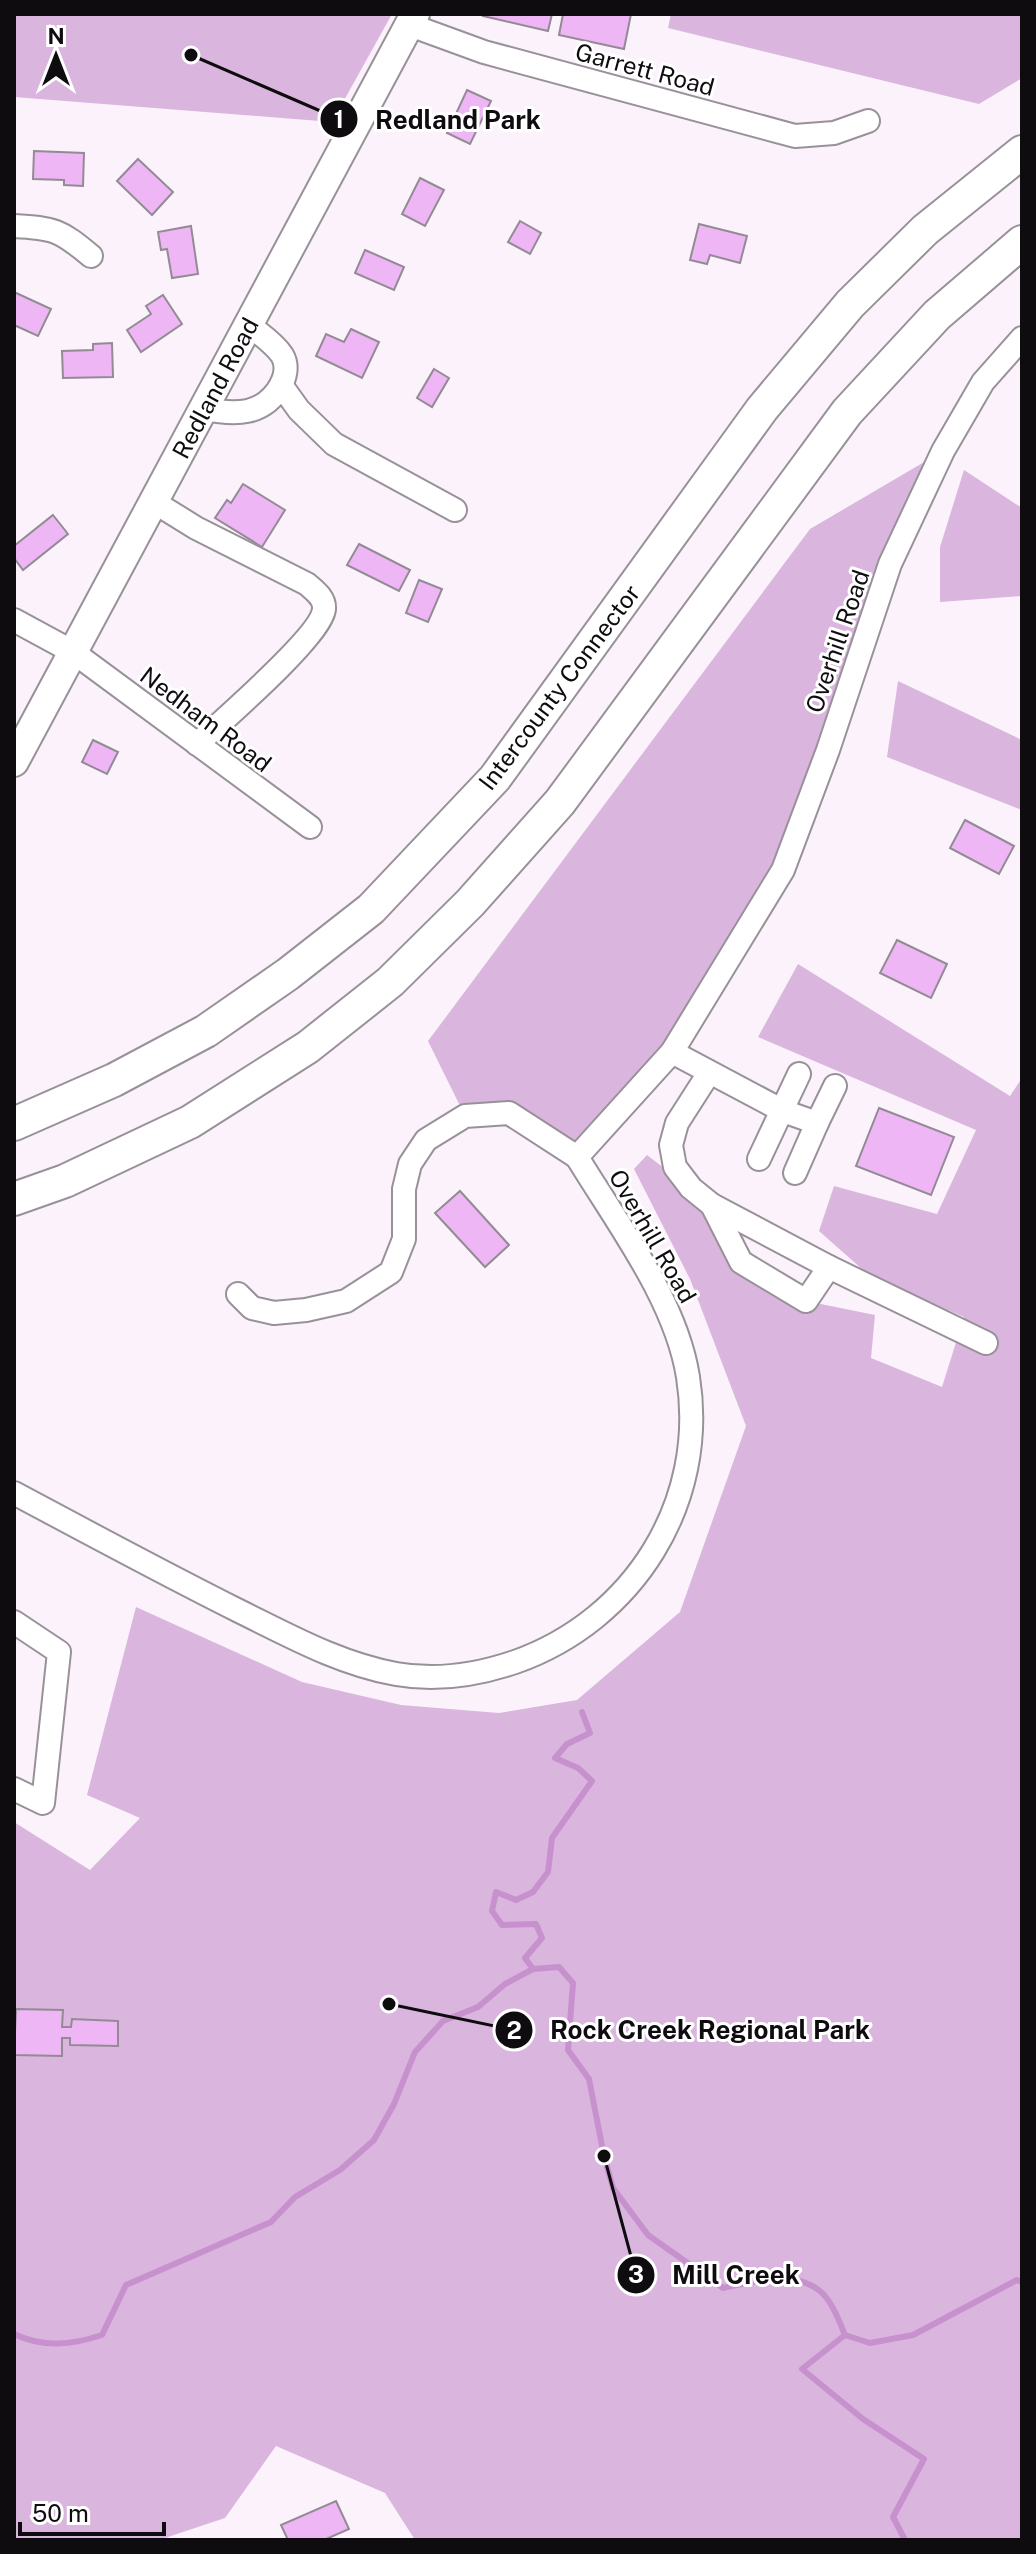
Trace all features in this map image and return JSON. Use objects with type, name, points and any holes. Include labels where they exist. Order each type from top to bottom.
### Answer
[{"type":"highway","name":"Intercounty Connector","points":[[14,1124],[114,1080],[206,1031],[288,974],[371,909],[495,778],[762,409],[850,304],[925,230],[1022,152]]},
{"type":"highway","points":[[14,1199],[65,1181],[190,1122],[308,1047],[390,982],[470,903],[560,802],[847,412],[937,315],[1022,242]]},
{"type":"main road","name":"Redland Road","points":[[14,762],[413,20]]},
{"type":"street","name":"Garrett Road","points":[[413,20],[484,52],[795,136],[834,133],[868,121]]},
{"type":"street","points":[[14,226],[48,228],[65,234],[91,256]]},
{"type":"street","points":[[204,409],[229,414],[244,413],[269,401],[281,385],[286,369],[283,357],[273,344],[249,325]]},
{"type":"street","name":"Overhill Road","points":[[14,1493],[192,1588],[312,1647],[371,1669],[400,1675],[466,1675],[499,1667],[559,1643],[609,1606],[648,1562],[677,1503],[692,1441],[693,1415],[688,1375],[680,1342],[664,1300],[577,1157],[672,1052],[783,870],[828,750],[890,564],[943,451],[983,382],[1022,338]]},
{"type":"street","points":[[281,385],[299,410],[334,444],[455,510]]},
{"type":"street","points":[[154,502],[189,525],[307,584],[320,596],[324,607],[321,620],[303,644],[197,744]]},
{"type":"street","name":"Nedham Road","points":[[14,620],[73,652],[310,827]]},
{"type":"street","points":[[672,1052],[783,1111],[817,1123]]},
{"type":"street","points":[[709,1073],[677,1123],[671,1145],[675,1167],[691,1188],[712,1205],[829,1267],[986,1343]]},
{"type":"street","points":[[759,1159],[799,1074]]},
{"type":"street","points":[[795,1173],[835,1086]]},
{"type":"street","points":[[238,1294],[252,1308],[274,1313],[306,1310],[346,1301],[391,1272],[404,1239],[404,1189],[410,1164],[426,1140],[465,1116],[509,1113],[577,1157]]},
{"type":"street","points":[[712,1205],[741,1262],[806,1301],[829,1267]]},
{"type":"street","points":[[14,1622],[59,1652],[43,1803],[14,1789]]},
{"type":"shaded area","points":[[14,14],[392,14],[332,122],[14,97]]},
{"type":"shaded area","points":[[671,14],[1022,14],[1022,78],[979,104],[668,28]]},
{"type":"shaded area","points":[[943,451],[783,870],[672,1052],[577,1157],[538,1130],[465,1116],[428,1041],[810,529]]},
{"type":"shaded area","points":[[964,470],[1022,508],[1022,596],[940,602],[940,547]]},
{"type":"shaded area","points":[[898,681],[1022,740],[1022,810],[887,757]]},
{"type":"shaded area","points":[[798,964],[1010,1096],[1022,1078],[1022,2540],[415,2540],[385,2493],[276,2446],[225,2518],[159,2540],[14,2540],[14,1822],[90,1870],[140,1818],[87,1795],[136,1607],[302,1682],[401,1705],[499,1713],[577,1700],[680,1612],[746,1426],[690,1279],[634,1169],[647,1155],[712,1205],[741,1262],[806,1301],[875,1315],[871,1358],[942,1387],[964,1317],[871,1277],[819,1231],[834,1186],[937,1214],[976,1130],[758,1037]]},
{"type":"building","points":[[484,14],[552,14],[548,31]]},
{"type":"building","points":[[563,14],[631,14],[624,49],[559,35]]},
{"type":"building","points":[[467,90],[491,101],[470,144],[447,133]]},
{"type":"building","points":[[34,151],[84,153],[83,186],[64,185],[64,180],[33,179]]},
{"type":"building","points":[[138,159],[173,192],[152,215],[117,181]]},
{"type":"building","points":[[420,178],[444,190],[425,226],[402,214]]},
{"type":"building","points":[[520,221],[541,233],[530,254],[508,242]]},
{"type":"building","points":[[699,224],[747,236],[740,263],[710,255],[707,264],[690,260]]},
{"type":"building","points":[[191,226],[198,274],[172,278],[167,249],[161,250],[158,232]]},
{"type":"building","points":[[365,250],[404,267],[394,290],[355,273]]},
{"type":"building","points":[[14,292],[51,309],[38,336],[14,325]]},
{"type":"building","points":[[163,295],[182,324],[141,352],[127,330],[151,314],[146,306]]},
{"type":"building","points":[[351,329],[379,342],[362,378],[316,356],[326,334],[344,342]]},
{"type":"building","points":[[112,343],[113,377],[63,378],[62,351],[93,350],[93,344]]},
{"type":"building","points":[[434,369],[449,378],[432,407],[417,398]]},
{"type":"building","points":[[243,484],[285,510],[262,547],[215,518],[227,500],[231,503]]},
{"type":"building","points":[[53,515],[68,534],[23,570],[14,558],[14,546]]},
{"type":"building","points":[[359,544],[410,570],[399,591],[347,565]]},
{"type":"building","points":[[419,580],[442,589],[428,622],[406,613]]},
{"type":"building","points":[[93,740],[118,752],[107,774],[82,762]]},
{"type":"building","points":[[965,820],[1014,846],[999,874],[950,848]]},
{"type":"building","points":[[897,940],[947,964],[931,998],[880,973]]},
{"type":"building","points":[[879,1108],[954,1137],[931,1195],[856,1166]]},
{"type":"building","points":[[460,1191],[509,1245],[485,1267],[435,1213]]},
{"type":"building","points":[[16,2009],[63,2010],[62,2027],[71,2027],[72,2019],[118,2021],[118,2046],[70,2045],[70,2038],[62,2038],[62,2056],[14,2055]]},
{"type":"building","points":[[336,2501],[349,2529],[324,2540],[288,2540],[281,2525]]},
{"type":"waterway","points":[[533,1969],[525,1958],[542,1938],[536,1924],[502,1925],[492,1911],[496,1892],[516,1900],[533,1892],[548,1872],[552,1838],[592,1781],[578,1768],[555,1758],[567,1744],[590,1733],[582,1712]]},
{"type":"waterway","points":[[14,2334],[58,2344],[102,2335],[126,2285],[271,2222],[295,2197],[340,2170],[374,2140],[394,2104],[415,2052],[443,2021],[478,2007],[505,1984],[533,1969],[559,1967],[573,1983],[568,2050],[589,2079],[613,2188],[648,2235],[723,2288],[773,2279],[798,2280],[809,2284],[828,2300],[845,2335],[870,2343],[913,2335],[1017,2280],[1022,2282]]},
{"type":"waterway","points":[[845,2335],[802,2369],[863,2419],[924,2459],[893,2517],[905,2540]]},
{"type":"place","name":"Redland Park","points":[[191,55]]},
{"type":"place","name":"Rock Creek Regional Park","points":[[389,2004]]},
{"type":"place","name":"Mill Creek","points":[[604,2156]]}]
